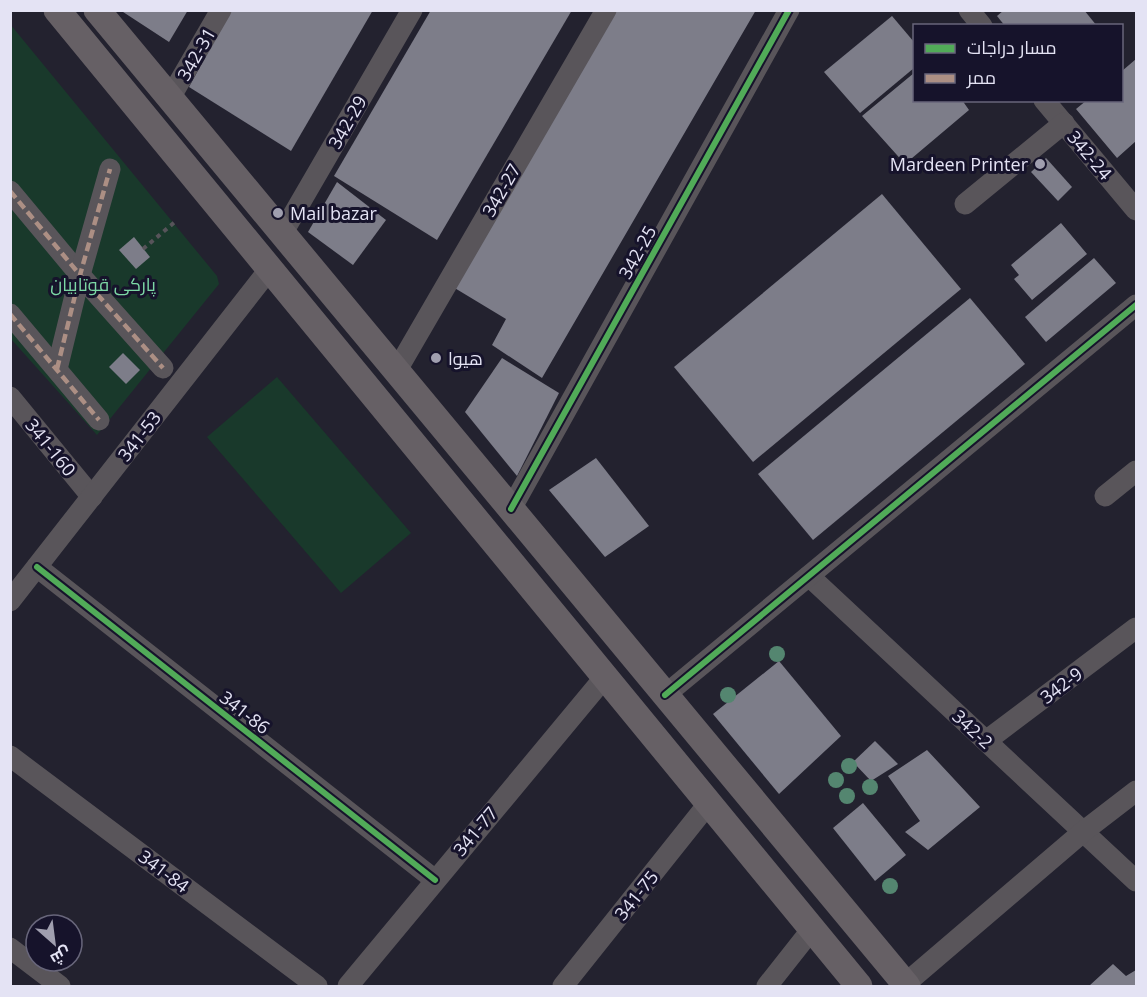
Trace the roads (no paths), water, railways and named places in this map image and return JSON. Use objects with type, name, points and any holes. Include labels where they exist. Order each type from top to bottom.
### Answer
[{"type":"main road","points":[[57,10],[268,271],[859,987]]},
{"type":"main road","points":[[97,10],[906,985]]},
{"type":"street","name":"342-31","points":[[170,98],[221,10]]},
{"type":"street","name":"342-29","points":[[282,234],[412,10]]},
{"type":"street","name":"342-27","points":[[397,370],[606,10]]},
{"type":"street","name":"342-25","points":[[511,509],[789,10]]},
{"type":"street","points":[[969,10],[980,24]]},
{"type":"street","name":"342-24","points":[[1046,102],[1137,210]]},
{"type":"street","points":[[965,204],[1064,123]]},
{"type":"street","points":[[57,369],[80,275],[110,169]]},
{"type":"street","points":[[10,190],[80,275],[163,368]]},
{"type":"street","name":"341-53","points":[[10,601],[268,271]]},
{"type":"street","points":[[665,695],[1135,309]]},
{"type":"street","points":[[10,314],[99,420]]},
{"type":"street","name":"341-160","points":[[10,396],[92,497]]},
{"type":"street","points":[[1105,496],[1137,471]]},
{"type":"street","name":"341-86","points":[[37,567],[435,880]]},
{"type":"street","name":"342-2","points":[[809,576],[1137,881]]},
{"type":"street","name":"342-9","points":[[986,741],[1137,628]]},
{"type":"street","name":"341-77","points":[[348,987],[604,678]]},
{"type":"street","name":"341-84","points":[[10,756],[317,987]]},
{"type":"street","points":[[906,985],[1084,831],[1137,791]]},
{"type":"street","name":"341-75","points":[[563,987],[708,804]]},
{"type":"street","points":[[767,987],[812,930]]},
{"type":"street","points":[[10,948],[60,987]]},
{"type":"place","name":"Mardeen Printer","points":[[1040,164]]},
{"type":"place","name":"Mail bazar","points":[[278,213]]},
{"type":"place","name":"هيوا","points":[[436,358]]},
{"type":"park label","name":"پارکی قوتابیان","points":[[103,284]]}]
